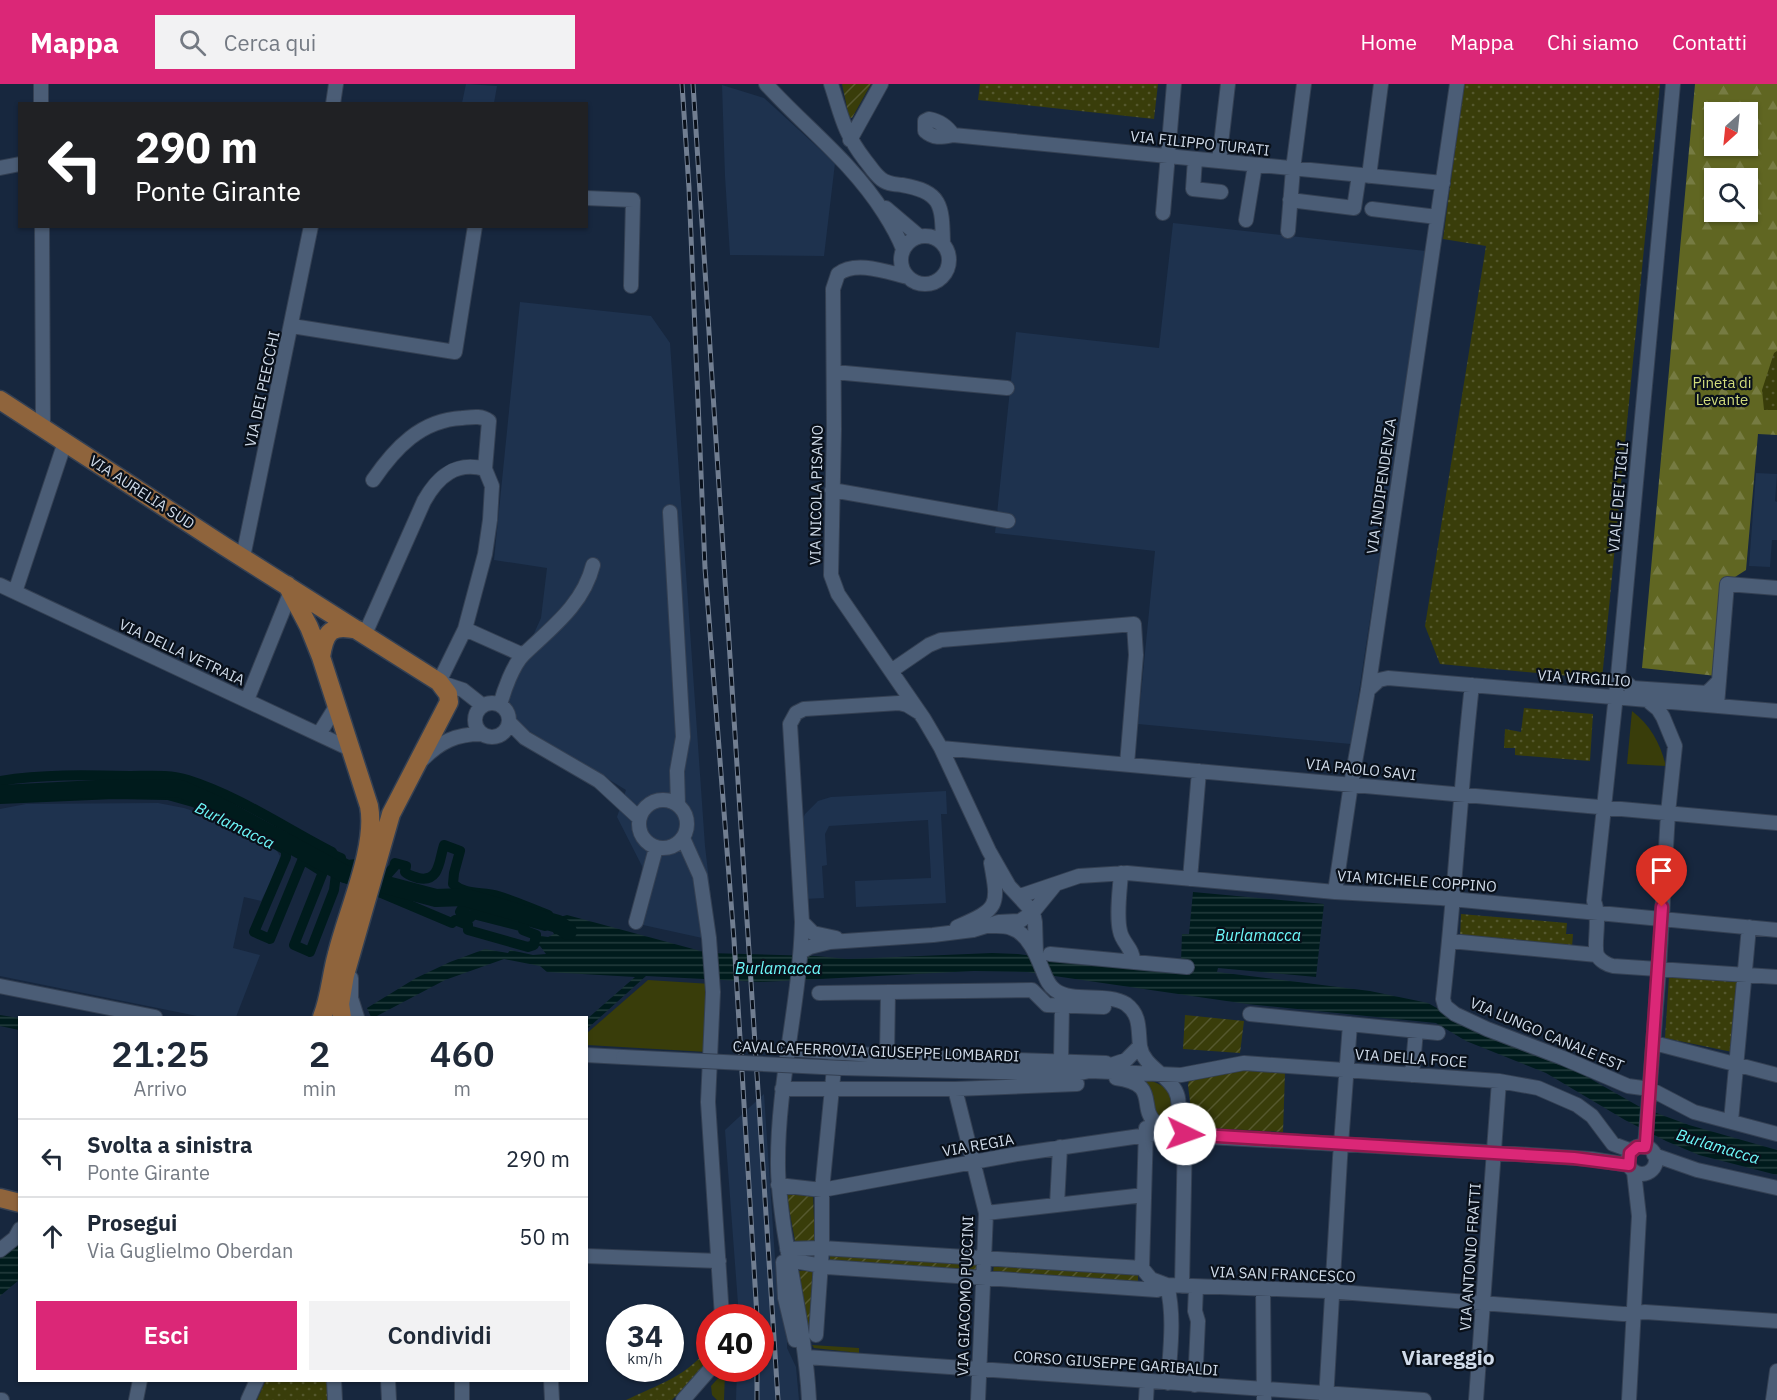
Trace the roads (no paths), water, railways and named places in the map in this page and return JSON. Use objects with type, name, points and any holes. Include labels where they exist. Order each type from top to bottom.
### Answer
[{"type":"main road","name":"VIA AURELIA SUD","points":[[0,400],[439,682]]},
{"type":"main road","points":[[288,587],[321,657],[351,749],[370,813],[371,860]]},
{"type":"main road","points":[[321,657],[330,631],[339,627],[362,632]]},
{"type":"main road","points":[[322,1016],[336,956],[371,860],[394,807],[418,765],[449,700],[448,694],[439,682]]},
{"type":"main road","points":[[342,1016],[341,994],[351,955],[360,895]]},
{"type":"main road","points":[[0,1198],[18,1202]]},
{"type":"street","points":[[41,84],[41,102]]},
{"type":"street","points":[[333,102],[336,84]]},
{"type":"street","points":[[766,84],[836,151],[869,190],[921,236],[934,237],[943,244]]},
{"type":"street","points":[[831,84],[841,121],[850,140],[881,180],[924,189],[933,195],[939,206]]},
{"type":"street","points":[[850,140],[881,84]]},
{"type":"street","points":[[1163,213],[1174,84]]},
{"type":"street","points":[[1219,161],[1228,84]]},
{"type":"street","points":[[1288,231],[1304,84]]},
{"type":"street","points":[[1290,200],[1354,208],[1364,175],[1381,84]]},
{"type":"street","name":"VIA INDIPENDENZA","points":[[1335,892],[1368,690],[1456,84]]},
{"type":"street","name":"VIALE DEI TIGLI","points":[[1597,955],[1598,912],[1594,901],[1618,676],[1673,84]]},
{"type":"street","name":"VIA FILIPPO TURATI","points":[[953,135],[1443,183]]},
{"type":"street","points":[[1195,159],[1193,189],[1221,192]]},
{"type":"street","points":[[0,168],[18,164]]},
{"type":"street","points":[[1246,220],[1255,165]]},
{"type":"street","points":[[869,190],[897,235],[902,252],[901,267],[908,277]]},
{"type":"street","points":[[588,198],[633,200],[630,286]]},
{"type":"street","name":"VIA NICOLA PISANO","points":[[868,268],[902,252],[909,241],[921,236],[935,220],[939,206]]},
{"type":"street","name":"VIA NICOLA PISANO","points":[[939,206],[943,221],[943,244],[949,261],[943,276],[935,282],[925,284],[908,277],[868,268],[846,269],[836,278],[832,294],[834,372],[831,578],[838,594],[920,713],[941,748],[989,851]]},
{"type":"street","points":[[1372,209],[1437,217]]},
{"type":"street","points":[[42,228],[43,427]]},
{"type":"street","name":"VIA DEI PEECCHI","points":[[243,557],[311,228]]},
{"type":"street","points":[[292,326],[455,352],[475,228]]},
{"type":"street","points":[[834,372],[1007,388]]},
{"type":"street","points":[[373,480],[386,460],[426,426],[454,418],[481,417],[489,421],[485,469],[492,486],[485,554],[465,629],[439,682]]},
{"type":"street","points":[[15,592],[65,442]]},
{"type":"street","points":[[362,632],[433,485],[445,474],[459,467],[475,466],[485,469]]},
{"type":"street","points":[[832,490],[1008,521]]},
{"type":"street","points":[[670,512],[682,737],[677,771],[678,805]]},
{"type":"street","points":[[500,705],[506,686],[523,655],[573,606],[584,588],[592,565]]},
{"type":"street","points":[[1717,705],[1727,584],[1777,588]]},
{"type":"street","name":"VIA DELLA VETRAIA","points":[[0,585],[351,749]]},
{"type":"street","points":[[247,700],[288,587]]},
{"type":"street","points":[[880,704],[892,692],[893,673],[929,645],[941,640],[1134,624],[1136,655],[1127,764]]},
{"type":"street","points":[[465,629],[523,655]]},
{"type":"street","points":[[1371,663],[1377,671],[1389,678]]},
{"type":"street","points":[[1618,676],[1661,714],[1674,741],[1675,750],[1668,813],[1654,1043],[1644,1148],[1655,1164],[1652,1170]]},
{"type":"street","points":[[1368,690],[1379,680],[1389,678]]},
{"type":"street","name":"VIA VIRGILIO","points":[[1389,678],[1614,698],[1638,695],[1777,711]]},
{"type":"street","name":"VIA AURELIA SUD","points":[[439,682],[462,690],[482,705]]},
{"type":"street","points":[[1638,695],[1707,693],[1718,682]]},
{"type":"street","points":[[1472,685],[1450,941],[1597,955],[1611,966],[1777,977]]},
{"type":"street","points":[[480,734],[474,720],[477,710],[490,702],[500,705],[507,712],[509,722],[525,738],[583,771],[613,793],[639,818]]},
{"type":"street","points":[[809,1400],[806,1360],[788,1254],[777,1164],[782,1089],[796,996],[802,922],[789,732],[795,713],[804,709],[903,704],[920,713]]},
{"type":"street","points":[[319,735],[337,705]]},
{"type":"street","points":[[501,735],[509,722]]},
{"type":"street","points":[[418,765],[432,750],[448,739],[465,734],[525,738]]},
{"type":"street","name":"VIA PAOLO SAVI","points":[[941,748],[1777,823]]},
{"type":"street","points":[[613,793],[634,802],[654,802],[670,801],[678,805],[687,820],[687,829],[683,838],[671,847],[656,848],[643,838],[639,830],[639,818],[654,802],[677,771]]},
{"type":"street","points":[[1191,879],[1199,771]]},
{"type":"street","points":[[683,838],[700,876],[709,938],[713,992],[708,1102],[721,1304]]},
{"type":"street","points":[[636,921],[656,848]]},
{"type":"street","points":[[989,851],[1009,886],[1033,912],[1048,982],[1059,992],[1113,1000],[1130,1008],[1138,1022],[1140,1046],[1149,1064],[1164,1075],[1176,1094],[1178,1111],[1173,1122],[1163,1126]]},
{"type":"street","points":[[933,935],[973,920],[992,907],[996,893],[989,851]]},
{"type":"street","points":[[1121,873],[1119,930],[1131,951],[1133,962]]},
{"type":"street","name":"VIA MICHELE COPPINO","points":[[1020,896],[1085,875],[1121,873],[1598,912],[1777,930]]},
{"type":"street","points":[[801,952],[815,945],[843,940],[933,935],[968,931],[999,922],[1020,921],[1033,912],[1056,884]]},
{"type":"street","points":[[802,922],[813,933],[843,940]]},
{"type":"street","points":[[989,926],[1005,926],[1016,930],[1043,954],[1187,967]]},
{"type":"street","points":[[1731,1121],[1749,927]]},
{"type":"street","name":"VIA LUNGO CANALE EST","points":[[1450,941],[1443,1004],[1451,1012],[1486,1029],[1628,1086],[1650,1091],[1694,1112],[1777,1134]]},
{"type":"street","points":[[351,955],[351,998],[357,1016]]},
{"type":"street","points":[[0,986],[150,1016]]},
{"type":"street","points":[[819,993],[1032,990],[1047,1005],[1130,1008]]},
{"type":"street","points":[[887,1056],[888,992]]},
{"type":"street","points":[[1061,1061],[1062,1005]]},
{"type":"street","points":[[1250,1014],[1438,1034]]},
{"type":"street","points":[[1326,1397],[1350,1024]]},
{"type":"street","points":[[1412,1075],[1416,1031]]},
{"type":"street","points":[[1654,1043],[1777,1075]]},
{"type":"street","points":[[1090,1071],[1120,1064],[1140,1046]]},
{"type":"street","points":[[789,1049],[887,1056],[1120,1064],[1145,1073]]},
{"type":"street","points":[[816,1335],[822,1248],[822,1190],[836,1052]]},
{"type":"street","name":"CAVALCAFERROVIA GIUSEPPE LOMBARDI","points":[[588,1055],[1076,1079],[1090,1071],[1164,1075]]},
{"type":"street","name":"VIA DELLA FOCE","points":[[1164,1075],[1191,1073],[1245,1063],[1499,1081],[1543,1090],[1577,1105],[1592,1116],[1612,1144],[1644,1148],[1697,1170]]},
{"type":"street","points":[[782,1089],[955,1089],[1076,1079],[1119,1079],[1136,1084],[1145,1094],[1149,1115],[1145,1134],[1142,1268],[1151,1279],[1167,1285],[1172,1317],[1168,1383]]},
{"type":"street","name":"VIA ANTONIO FRATTI","points":[[1476,1400],[1499,1081]]},
{"type":"street","name":"VIA GIACOMO PUCCINI","points":[[955,1089],[986,1213],[978,1400]]},
{"type":"street","name":"VIA REGIA","points":[[1149,1115],[1153,1121],[1185,1134]]},
{"type":"street","name":"VIA REGIA","points":[[778,1185],[822,1190],[1145,1134],[1185,1134],[1493,1152],[1597,1160],[1632,1168]]},
{"type":"street","points":[[1182,1286],[1185,1134]]},
{"type":"street","points":[[1057,1205],[1060,1148]]},
{"type":"street","points":[[1629,1400],[1639,1209],[1632,1168],[1628,1158],[1644,1148]]},
{"type":"street","points":[[1632,1168],[1642,1174],[1652,1170],[1697,1170],[1777,1188]]},
{"type":"street","points":[[986,1213],[1144,1195]]},
{"type":"street","points":[[0,1250],[15,1238],[18,1232]]},
{"type":"street","points":[[788,1254],[822,1248],[1142,1268]]},
{"type":"street","name":"VIA SAN FRANCESCO","points":[[788,1254],[820,1266],[984,1279],[1157,1290],[1167,1285],[1333,1291],[1484,1301],[1623,1314],[1635,1312],[1777,1321]]},
{"type":"street","points":[[588,1256],[719,1261]]},
{"type":"street","points":[[1195,1385],[1197,1287]]},
{"type":"street","points":[[1263,1288],[1264,1395]]},
{"type":"street","points":[[1172,1317],[1183,1308],[1195,1311]]},
{"type":"street","name":"CORSO GIUSEPPE GARIBALDI","points":[[806,1360],[1195,1385],[1264,1395],[1424,1400]]},
{"type":"street","points":[[1773,1400],[1777,1371]]},
{"type":"street","points":[[136,1400],[140,1382]]},
{"type":"street","points":[[248,1400],[256,1382]]},
{"type":"street","points":[[334,1382],[335,1400]]},
{"type":"street","points":[[388,1382],[389,1400]]},
{"type":"street","points":[[462,1382],[462,1400]]},
{"type":"street","points":[[551,1382],[552,1400]]},
{"type":"street","points":[[683,1400],[699,1382]]},
{"type":"street","points":[[1146,1400],[1147,1382]]},
{"type":"water","name":"Burlamacca","points":[[1193,892],[1324,904],[1316,977],[1218,968],[1217,972],[1370,991],[1428,1003],[1449,1015],[1559,1061],[1640,1107],[1689,1125],[1777,1150],[1777,1175],[1699,1155],[1666,1141],[1625,1120],[1546,1073],[1466,1041],[1436,1023],[1247,1004],[1027,972],[974,971],[761,982],[646,976],[588,1028],[588,1018],[635,977],[547,972],[540,966],[504,959],[445,980],[377,1016],[371,1016],[367,1008],[416,978],[485,949],[508,953],[510,950],[533,955],[546,954],[540,946],[534,945],[536,935],[548,937],[554,934],[551,928],[545,926],[548,915],[560,917],[567,915],[708,953],[848,959],[992,953],[1077,962],[1181,962],[1182,934],[1189,934]]},
{"type":"water","points":[[0,1015],[18,1018],[18,1030],[0,1026]]},
{"type":"water","points":[[18,1244],[18,1281],[0,1296],[0,1259]]},
{"type":"waterway","name":"Burlamacca","points":[[0,781],[64,776],[181,778],[244,803],[332,852],[348,865],[357,864],[386,876],[395,863],[406,866],[405,872],[411,876],[425,879],[431,877],[435,874],[444,845],[460,851],[453,884],[458,888],[498,896],[548,915],[545,926],[464,905],[460,912],[471,917],[473,914],[524,927],[523,930],[536,935],[534,945],[528,947],[468,930],[468,925],[455,920],[452,923],[336,874],[334,890],[310,952],[294,945],[323,872],[302,861],[270,939],[254,932],[286,857],[286,850],[214,811],[168,795],[114,794],[0,799]]},
{"type":"waterway","name":"Burlamacca","points":[[0,794],[117,788],[181,789],[215,804],[345,874],[436,898],[464,897],[558,924],[568,931]]},
{"type":"railway","points":[[682,84],[689,188],[705,568],[734,940],[756,1304]]},
{"type":"railway","points":[[693,84],[778,1400]]},
{"type":"railway","points":[[757,1382],[757,1400]]},
{"type":"district","name":"Viareggio","points":[[1448,1357]]},
{"type":"park label","name":"Pineta di Levante","points":[[1722,390]]}]
